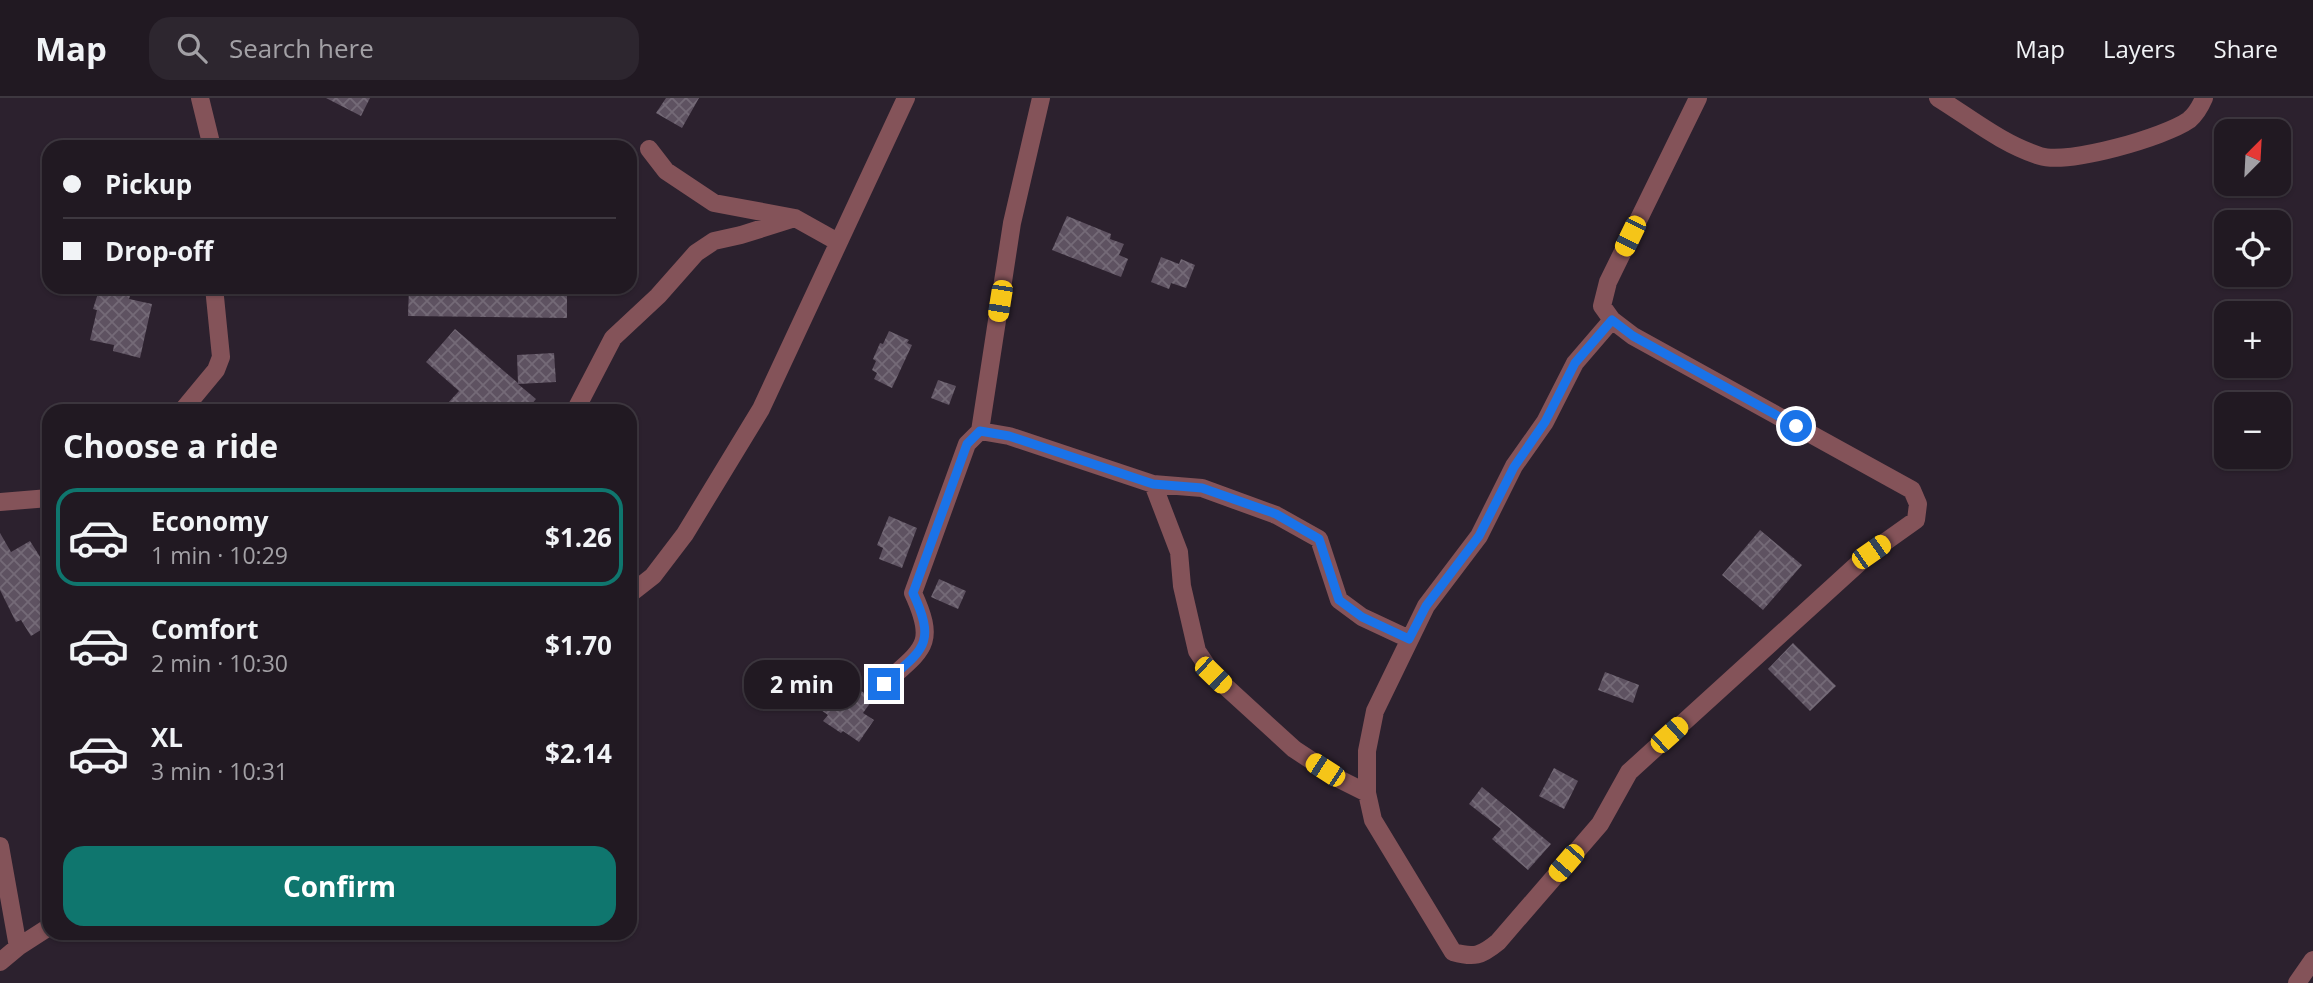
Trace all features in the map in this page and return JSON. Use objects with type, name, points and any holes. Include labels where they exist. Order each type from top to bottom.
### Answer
[{"type":"street","points":[[200,98],[210,140]]},
{"type":"street","points":[[637,589],[653,576],[685,534],[761,409],[905,98]]},
{"type":"street","points":[[884,684],[917,654],[927,638],[924,617],[913,593],[967,444],[980,431],[1012,223],[1041,98]]},
{"type":"street","points":[[1612,320],[1575,363],[1545,422],[1514,467],[1479,536],[1426,606],[1375,711],[1367,751],[1367,793],[1373,820],[1453,952],[1467,956],[1483,954],[1498,942],[1600,824],[1629,772],[1871,552],[1916,520],[1918,504],[1912,490],[1633,336],[1612,320],[1602,306],[1608,282],[1698,98]]},
{"type":"street","points":[[1938,98],[1997,138],[2043,158],[2061,159],[2139,142],[2189,120],[2204,98]]},
{"type":"street","points":[[649,149],[666,171],[714,204],[795,218],[838,242]]},
{"type":"street","points":[[579,404],[613,338],[658,296],[696,253],[714,241],[795,218]]},
{"type":"street","points":[[189,404],[216,370],[221,356],[215,294]]},
{"type":"street","points":[[980,431],[1009,436],[1153,484],[1202,488],[1276,514],[1319,539],[1339,600],[1362,617],[1409,639]]},
{"type":"street","points":[[1153,484],[1179,552],[1182,586],[1197,652],[1213,675],[1294,749],[1341,780],[1367,793]]},
{"type":"street","points":[[0,502],[42,499]]},
{"type":"street","points":[[0,846],[6,915],[18,947]]},
{"type":"street","points":[[0,962],[42,932]]},
{"type":"street","points":[[2297,983],[2313,960]]},
{"type":"building","points":[[326,98],[370,98],[361,116]]},
{"type":"building","points":[[666,98],[699,98],[682,128],[656,113]]},
{"type":"building","points":[[1067,216],[1111,234],[1110,239],[1124,244],[1119,255],[1128,259],[1121,277],[1052,250]]},
{"type":"building","points":[[1161,257],[1179,264],[1181,259],[1195,265],[1186,288],[1171,283],[1169,289],[1151,282]]},
{"type":"building","points":[[98,294],[131,294],[129,299],[152,304],[140,358],[113,351],[114,345],[90,340],[97,310],[93,309]]},
{"type":"building","points":[[409,294],[567,294],[567,318],[408,316]]},
{"type":"building","points":[[455,329],[518,383],[517,355],[554,353],[556,382],[518,384],[536,399],[532,404],[449,404],[459,391],[426,362]]},
{"type":"building","points":[[889,331],[909,340],[907,343],[912,345],[892,388],[874,379],[877,373],[872,370],[876,361],[873,359]]},
{"type":"building","points":[[938,380],[956,386],[949,405],[931,398]]},
{"type":"building","points":[[889,516],[917,528],[902,568],[879,559],[883,548],[877,545]]},
{"type":"building","points":[[1760,530],[1802,565],[1763,610],[1722,575]]},
{"type":"building","points":[[0,533],[11,552],[30,541],[42,560],[42,629],[31,636],[21,620],[16,622],[0,590]]},
{"type":"building","points":[[939,579],[966,591],[958,609],[931,597]]},
{"type":"building","points":[[1793,643],[1836,686],[1810,711],[1768,669]]},
{"type":"building","points":[[1605,672],[1639,685],[1633,703],[1598,690]]},
{"type":"building","points":[[842,678],[873,699],[863,713],[874,720],[859,742],[823,721],[828,715],[821,710]]},
{"type":"building","points":[[1554,768],[1578,781],[1564,809],[1539,796]]},
{"type":"building","points":[[1482,787],[1551,844],[1528,870],[1492,839],[1501,829],[1469,804]]},
{"type":"route","points":[[884,684],[917,654],[927,638],[924,617],[913,593],[967,444],[980,431],[1009,436],[1153,484],[1202,488],[1276,514],[1319,539],[1339,600],[1362,617],[1409,639],[1426,606],[1479,536],[1514,467],[1545,422],[1575,363],[1612,320],[1633,336],[1796,426]]}]
